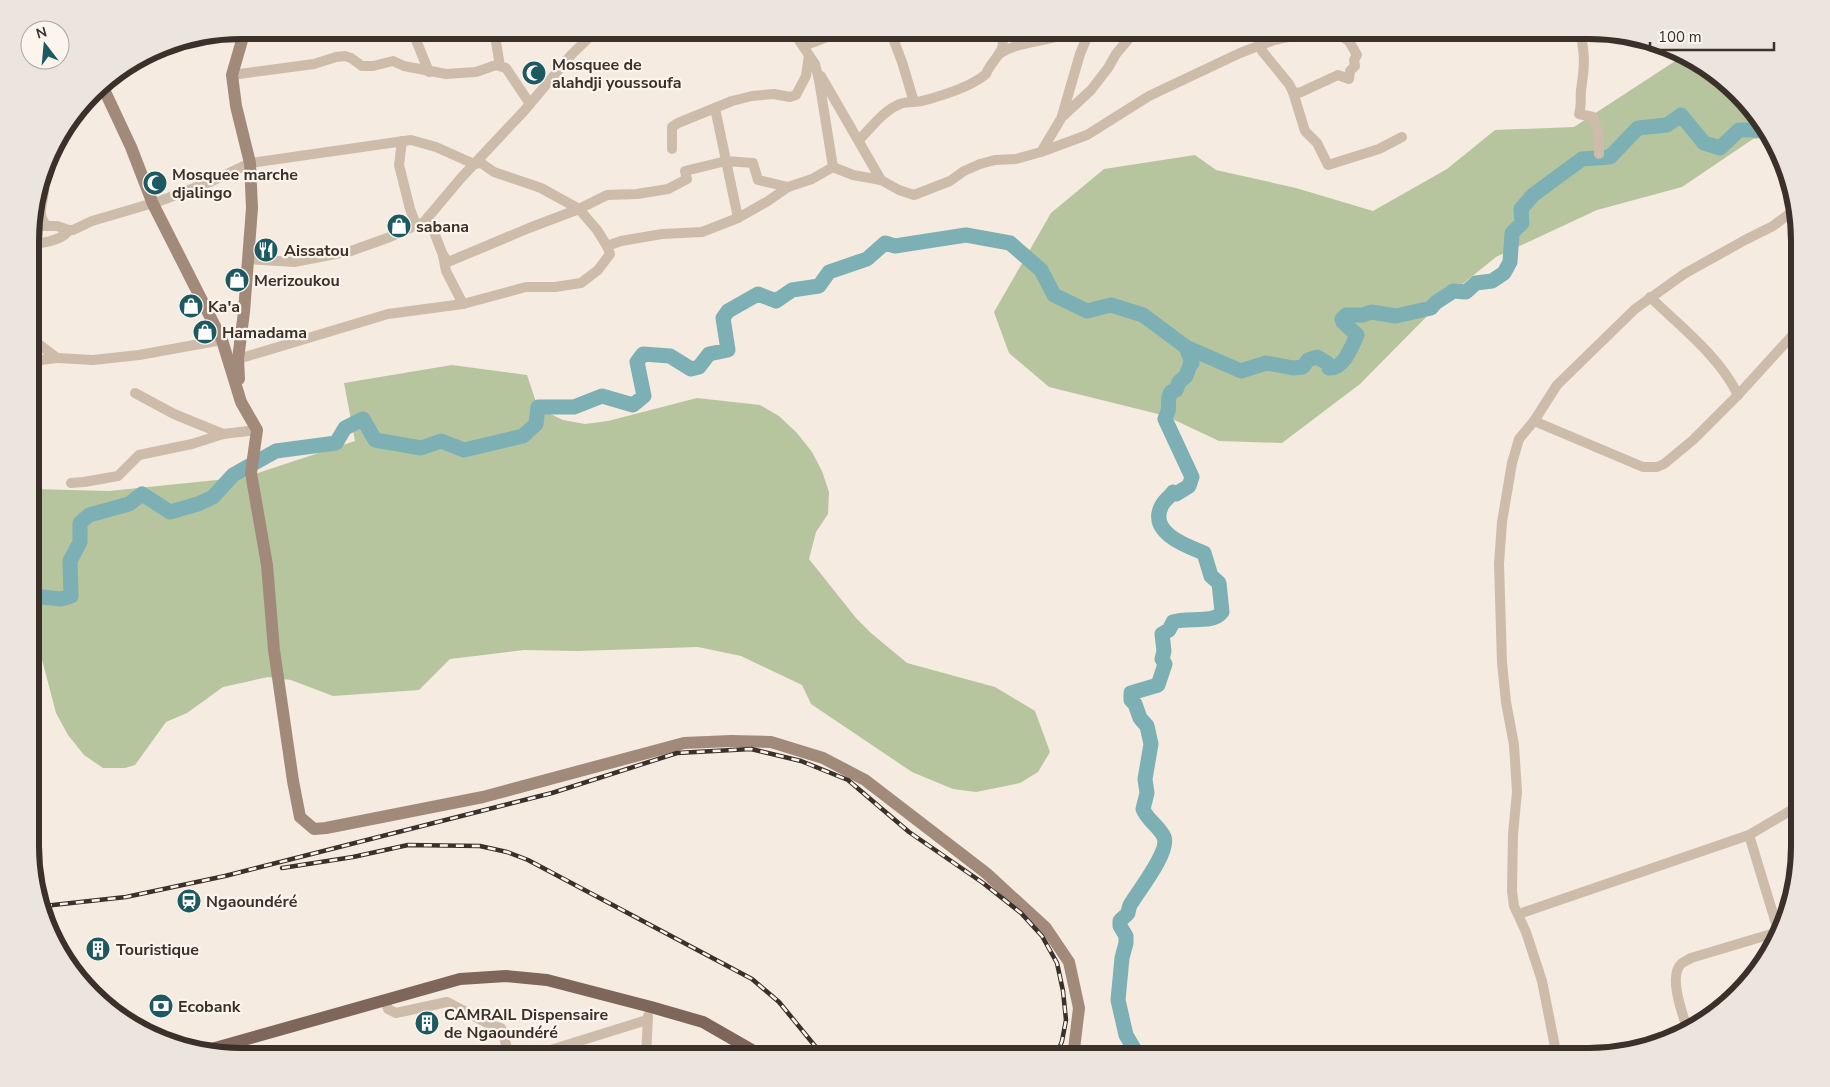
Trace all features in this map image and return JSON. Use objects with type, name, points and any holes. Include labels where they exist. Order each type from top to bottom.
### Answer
[{"type":"main road","points":[[218,1047],[460,979],[506,976],[547,980],[703,1022],[748,1048]]},
{"type":"street","points":[[238,39],[240,50]]},
{"type":"street","points":[[241,402],[238,359],[244,312],[252,208],[250,162],[236,106],[232,75],[243,39]]},
{"type":"street","points":[[416,39],[429,72]]},
{"type":"street","points":[[496,39],[500,66]]},
{"type":"street","points":[[248,259],[294,262],[351,251],[365,248],[417,226],[428,217],[530,104],[572,54],[588,39]]},
{"type":"street","points":[[798,39],[881,180]]},
{"type":"street","points":[[803,46],[822,39]]},
{"type":"street","points":[[893,39],[914,102]]},
{"type":"street","points":[[859,140],[899,104],[920,102],[956,90],[978,80],[986,74],[998,55],[1003,45],[1003,39]]},
{"type":"street","points":[[998,55],[1008,48],[1044,39]]},
{"type":"street","points":[[1062,117],[1080,54],[1086,39]]},
{"type":"street","points":[[1040,152],[1062,117],[1091,90],[1129,39]]},
{"type":"street","points":[[833,167],[853,175],[881,180],[899,190],[914,195],[950,181],[980,164],[995,160],[1016,159],[1087,135],[1149,96],[1184,78],[1262,44],[1279,39]]},
{"type":"street","points":[[1293,92],[1300,94],[1338,75],[1349,78],[1350,71],[1355,66],[1354,60],[1357,55],[1346,39]]},
{"type":"street","points":[[1582,39],[1585,58],[1579,114],[1592,117],[1599,135],[1599,154]]},
{"type":"street","points":[[1262,44],[1262,51],[1272,65],[1281,72],[1293,92],[1305,131],[1317,143],[1328,165],[1378,149],[1402,137]]},
{"type":"street","points":[[232,75],[314,64],[345,56],[362,66],[373,66],[393,61],[404,66],[429,72],[459,74],[476,72],[496,64],[506,68],[530,104]]},
{"type":"street","points":[[672,149],[672,127],[678,123],[732,101],[757,95],[794,96],[806,76],[812,60]]},
{"type":"street","points":[[812,60],[822,92],[833,167]]},
{"type":"street","points":[[105,92],[131,147],[153,204],[222,340],[241,402],[257,430],[251,467],[267,565],[274,650],[300,817],[314,829],[326,828],[483,797],[684,743],[771,742],[823,758],[865,780],[986,873],[1046,928],[1069,962],[1079,1008],[1075,1048]]},
{"type":"street","points":[[715,108],[738,218]]},
{"type":"street","points":[[39,225],[56,226],[69,230],[78,228],[92,221],[153,204],[210,182],[250,162],[411,140],[427,144],[474,164],[481,163],[494,172],[541,188],[579,209],[596,230],[610,254],[598,270],[581,283],[555,287],[526,287],[463,304],[388,314],[238,359]]},
{"type":"street","points":[[402,141],[399,164],[410,209],[417,226]]},
{"type":"street","points":[[443,255],[448,262],[607,196],[636,194],[668,188],[687,179],[685,171],[726,161],[753,163],[758,180],[788,187]]},
{"type":"street","points":[[607,246],[621,241],[662,234],[702,232],[738,218],[788,187],[812,179],[833,167]]},
{"type":"street","points":[[42,204],[42,220],[46,225]]},
{"type":"street","points":[[1555,1048],[1542,981],[1526,932],[1514,906],[1512,891],[1517,792],[1514,745],[1506,702],[1502,663],[1499,564],[1502,522],[1518,440],[1534,421],[1557,385],[1635,309],[1650,297],[1712,257],[1773,226],[1790,214]]},
{"type":"street","points":[[428,217],[443,255],[446,271],[463,304]]},
{"type":"street","points":[[39,243],[60,238],[66,235],[69,230]]},
{"type":"street","points":[[1650,297],[1721,367],[1738,395]]},
{"type":"street","points":[[1534,421],[1643,467],[1657,467],[1664,464],[1692,440],[1738,395],[1791,338]]},
{"type":"street","points":[[39,360],[57,358],[93,360],[139,355],[222,340]]},
{"type":"street","points":[[39,344],[57,358]]},
{"type":"street","points":[[135,393],[174,414],[223,434]]},
{"type":"street","points":[[71,482],[84,482],[118,476],[139,455],[192,444],[223,434],[257,430]]},
{"type":"street","points":[[1519,914],[1749,836],[1791,810]]},
{"type":"street","points":[[1749,836],[1776,924]]},
{"type":"street","points":[[1686,1023],[1675,986],[1676,974],[1680,965],[1691,958],[1771,933]]},
{"type":"street","points":[[385,1000],[388,1009],[396,1013],[447,1002],[491,1025],[501,1028],[507,1048]]},
{"type":"street","points":[[646,1048],[647,1020],[652,1007]]},
{"type":"street","points":[[557,1048],[647,1020]]},
{"type":"green space","points":[[1678,59],[1712,80],[1732,98],[1750,118],[1763,138],[1753,139],[1682,187],[1597,210],[1496,257],[1444,299],[1360,384],[1282,443],[1219,441],[1166,416],[1049,387],[1009,353],[994,312],[1051,213],[1104,169],[1195,155],[1216,170],[1296,188],[1373,211],[1447,169],[1495,130],[1574,127]]},
{"type":"green space","points":[[452,365],[527,375],[538,408],[563,420],[585,424],[608,421],[697,398],[760,405],[779,416],[797,433],[812,452],[822,471],[829,492],[828,514],[816,532],[809,559],[856,618],[907,663],[995,687],[1035,711],[1050,752],[1038,772],[1020,783],[976,792],[953,789],[912,772],[811,704],[802,685],[741,656],[698,647],[578,651],[524,650],[450,659],[419,690],[333,696],[291,680],[268,677],[223,687],[187,713],[166,722],[135,765],[125,768],[103,768],[84,755],[68,735],[56,713],[39,648],[39,489],[109,491],[246,477],[355,441],[344,383]]},
{"type":"waterway","points":[[39,597],[61,599],[71,596],[70,561],[80,542],[80,523],[89,515],[129,504],[142,494],[170,512],[198,504],[213,497],[233,475],[276,451],[336,443],[345,428],[363,419],[375,440],[421,448],[441,441],[464,450],[523,436],[536,424],[538,407],[574,407],[602,396],[633,405],[644,396],[637,362],[643,354],[670,356],[691,369],[699,367],[709,354],[728,350],[723,318],[728,311],[758,294],[776,301],[792,290],[819,286],[829,272],[867,259],[885,243],[895,246],[966,235],[1010,243],[1041,270],[1054,295],[1087,311],[1111,305],[1143,315],[1186,347],[1241,371],[1266,363],[1293,368],[1303,367],[1308,360],[1317,357],[1327,363],[1329,368],[1339,365],[1343,361],[1357,335],[1343,322],[1342,319],[1346,315],[1363,315],[1371,312],[1396,316],[1431,308],[1453,291],[1466,292],[1476,283],[1492,281],[1504,273],[1510,262],[1512,233],[1522,223],[1521,209],[1533,195],[1582,159],[1610,157],[1638,128],[1667,125],[1681,115],[1704,143],[1720,148],[1739,130],[1758,130]]},
{"type":"waterway","points":[[1134,1048],[1126,1035],[1118,1000],[1122,958],[1126,943],[1126,936],[1120,926],[1120,921],[1128,913],[1130,904],[1159,860],[1165,843],[1162,833],[1143,809],[1147,793],[1145,779],[1151,744],[1147,726],[1140,718],[1135,704],[1131,700],[1131,693],[1158,685],[1165,664],[1162,659],[1164,651],[1162,634],[1169,630],[1173,622],[1212,618],[1222,612],[1219,583],[1211,576],[1204,553],[1188,547],[1172,537],[1160,524],[1159,516],[1165,500],[1173,492],[1176,494],[1189,486],[1192,477],[1165,419],[1171,392],[1176,390],[1192,363],[1186,347]]},
{"type":"railway","points":[[48,906],[126,897],[225,876],[552,793],[677,753],[751,749],[801,761],[848,780],[909,832],[983,883],[1021,913],[1042,936],[1057,963],[1063,991],[1066,1020],[1059,1048]]},
{"type":"railway","points":[[282,868],[353,857],[408,845],[480,846],[507,852],[528,860],[752,979],[779,1002],[817,1048]]},
{"type":"place","name":"Mosquee de alahdji youssoufa","points":[[534,73]]},
{"type":"place","name":"Mosquee marche djalingo","points":[[155,183]]},
{"type":"place","name":"sabana","points":[[399,226]]},
{"type":"place","name":"Aissatou","points":[[266,250]]},
{"type":"place","name":"Merizoukou","points":[[237,280]]},
{"type":"place","name":"Ka'a","points":[[191,306]]},
{"type":"place","name":"Hamadama","points":[[205,332]]},
{"type":"place","name":"Ngaoundéré","points":[[189,901]]},
{"type":"place","name":"Touristique","points":[[98,949]]},
{"type":"place","name":"Ecobank","points":[[161,1006]]},
{"type":"place","name":"CAMRAIL Dispensaire de Ngaoundéré","points":[[427,1023]]}]
